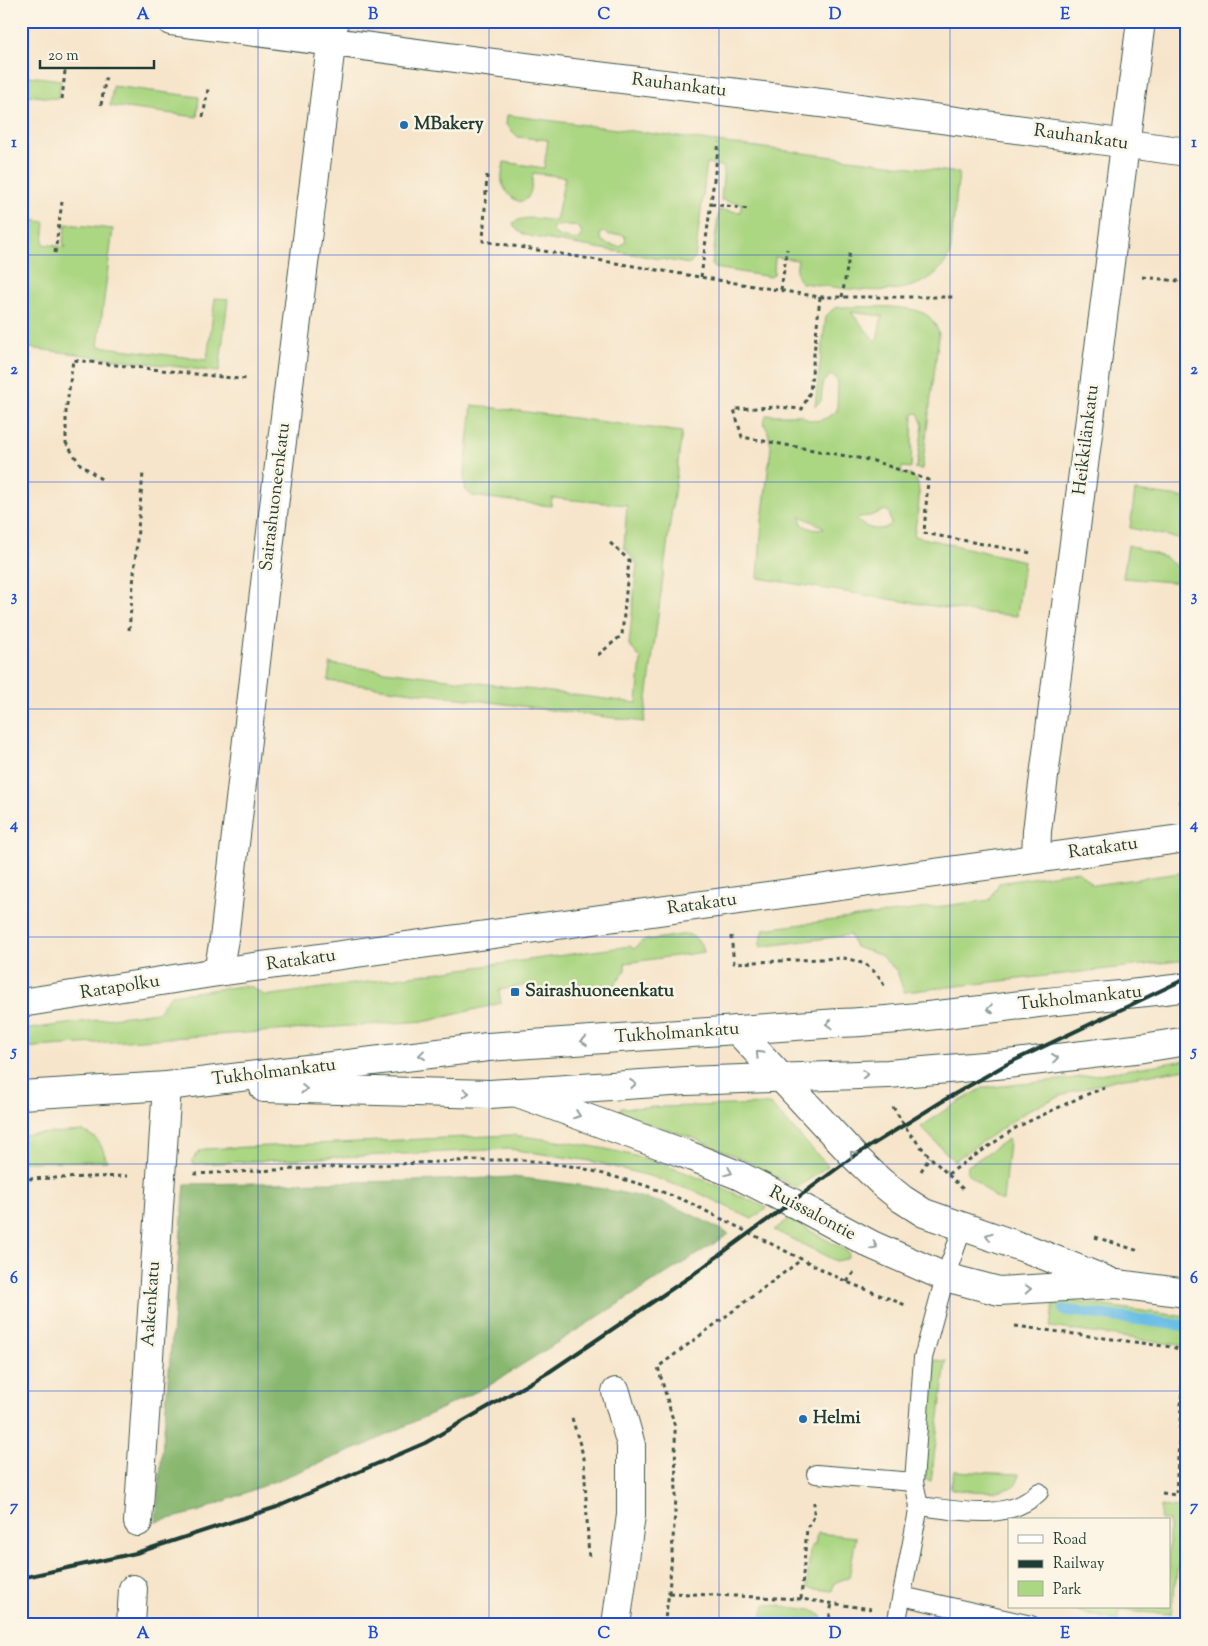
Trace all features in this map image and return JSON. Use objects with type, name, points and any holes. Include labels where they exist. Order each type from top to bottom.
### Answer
[{"type":"street","name":"Rauhankatu","points":[[171,21],[332,32],[556,72],[837,105],[1187,152]]},
{"type":"street","name":"Heikkilänkatu","points":[[1036,858],[1037,831],[1141,21]]},
{"type":"street","name":"Sairashuoneenkatu","points":[[218,972],[224,939],[274,506],[332,32]]},
{"type":"street","name":"Ratakatu","points":[[218,972],[1036,858],[1183,825]]},
{"type":"street","name":"Ratapolku","points":[[21,1003],[218,972]]},
{"type":"street","name":"Tukholmankatu","points":[[21,1095],[167,1086],[488,1047],[887,1021],[1161,991],[1187,986]]},
{"type":"street","name":"Ruissalontie","points":[[737,1030],[881,1182],[902,1199],[924,1213],[1033,1251],[1117,1284]]},
{"type":"street","name":"Tukholmankatu","points":[[167,1086],[490,1094],[686,1081],[888,1074],[1007,1064],[1187,1041]]},
{"type":"street","name":"Aakenkatu","points":[[138,1522],[167,1086]]},
{"type":"street","name":"Ruissalontie","points":[[515,1092],[680,1152],[738,1176],[872,1245],[945,1277],[999,1291],[1117,1284],[1187,1293]]},
{"type":"street","points":[[616,1392],[631,1445],[631,1515],[616,1625]]},
{"type":"street","points":[[131,1625],[133,1589]]},
{"type":"lane","points":[[963,1227],[945,1277],[923,1358],[914,1482],[919,1506],[899,1611],[1031,1625]]},
{"type":"lane","points":[[816,1474],[914,1482]]},
{"type":"lane","points":[[919,1506],[983,1512],[1015,1508],[1031,1500],[1039,1492]]},
{"type":"path","points":[[62,100],[65,71]]},
{"type":"path","points":[[101,105],[106,76]]},
{"type":"path","points":[[203,117],[208,89]]},
{"type":"path","points":[[701,277],[719,142]]},
{"type":"path","points":[[487,175],[483,241],[820,296],[952,297]]},
{"type":"path","points":[[55,253],[62,202]]},
{"type":"path","points":[[711,204],[749,209]]},
{"type":"path","points":[[781,290],[787,249]]},
{"type":"path","points":[[842,297],[850,251]]},
{"type":"path","points":[[1152,278],[1187,282]]},
{"type":"path","points":[[820,296],[810,392],[802,408],[734,409],[742,437],[874,461],[928,480],[924,532],[1031,553]]},
{"type":"path","points":[[101,479],[80,464],[66,443],[66,412],[74,360],[240,380],[249,378]]},
{"type":"path","points":[[129,630],[143,474]]},
{"type":"path","points":[[598,655],[622,635],[629,560],[609,542]]},
{"type":"path","points":[[1183,825],[1182,774],[1187,748]]},
{"type":"path","points":[[731,930],[734,963],[843,958],[860,961],[876,973],[886,991]]},
{"type":"path","points":[[892,1105],[910,1134],[948,1174],[1017,1127],[1085,1095],[1113,1087]]},
{"type":"path","points":[[21,1179],[161,1176],[479,1160],[523,1160],[578,1167],[644,1184],[686,1201],[847,1282]]},
{"type":"path","points":[[664,1625],[669,1593],[676,1498],[675,1427],[658,1367],[801,1260]]},
{"type":"path","points":[[1162,1493],[1176,1495],[1184,1351]]},
{"type":"path","points":[[572,1418],[584,1458],[589,1563]]},
{"type":"path","points":[[800,1599],[807,1528],[814,1517],[816,1474]]},
{"type":"path","points":[[669,1593],[800,1599],[899,1611]]},
{"type":"path","points":[[828,1625],[832,1604]]},
{"type":"green space","points":[[21,75],[61,80],[58,99],[21,94]]},
{"type":"green space","points":[[113,86],[199,97],[197,117],[110,106]]},
{"type":"green space","points":[[507,115],[959,173],[950,254],[937,272],[922,282],[903,288],[883,290],[862,290],[802,283],[796,270],[798,260],[775,257],[774,274],[771,277],[715,268],[712,265],[719,210],[740,212],[742,204],[721,200],[724,167],[707,163],[695,258],[690,264],[533,237],[518,231],[513,223],[529,218],[556,221],[565,177],[533,173],[528,197],[520,201],[512,198],[502,182],[504,162],[544,168],[548,140],[518,137],[506,125]],"holes":[[[574,225],[581,231],[580,239],[573,240],[556,235],[552,229],[554,226]],[[603,232],[610,235],[622,234],[626,241],[620,247],[607,244],[601,240],[600,234]]]},
{"type":"green space","points":[[21,219],[45,222],[43,244],[65,247],[63,242],[66,224],[113,229],[98,346],[207,360],[215,298],[228,299],[219,372],[21,347]]},
{"type":"green space","points":[[838,307],[905,308],[923,313],[935,324],[939,334],[922,469],[914,468],[917,465],[923,425],[918,413],[913,414],[911,468],[902,467],[901,473],[912,476],[918,486],[919,504],[914,536],[1024,561],[1017,616],[964,611],[758,578],[762,521],[771,447],[764,423],[766,415],[801,415],[815,421],[829,417],[837,411],[838,381],[831,375],[823,382],[821,401],[815,406],[826,316]],"holes":[[[851,312],[882,316],[877,340],[875,341]],[[886,510],[889,512],[891,524],[888,527],[874,529],[864,526],[857,520],[859,517],[870,516]],[[800,517],[822,526],[824,529],[813,529],[802,524]]]},
{"type":"green space","points":[[472,405],[682,432],[644,722],[328,681],[330,664],[637,703],[641,659],[629,645],[637,564],[624,547],[627,505],[552,498],[551,506],[473,496],[466,491],[464,482]]},
{"type":"green space","points":[[1135,491],[1187,498],[1187,540],[1130,528]]},
{"type":"green space","points":[[1128,545],[1164,557],[1179,568],[1183,583],[1123,578]]},
{"type":"green space","points":[[1078,871],[1093,885],[1187,872],[1187,960],[904,992],[897,971],[880,955],[855,947],[850,935],[759,947],[764,929],[990,900],[999,883]]},
{"type":"green space","points":[[687,934],[698,941],[704,952],[625,963],[625,971],[614,986],[528,992],[527,985],[499,990],[501,1003],[428,1021],[21,1048],[21,1030],[157,1012],[171,995],[243,986],[252,987],[265,996],[630,946],[634,949],[642,941]]},
{"type":"green space","points":[[1187,1060],[1187,1069],[1118,1079],[1071,1092],[1030,1109],[954,1161],[921,1127],[945,1110],[983,1088],[1068,1079]]},
{"type":"green space","points":[[770,1104],[828,1166],[797,1188],[744,1160],[693,1138],[617,1114],[621,1108]]},
{"type":"green space","points":[[82,1131],[99,1142],[107,1161],[21,1162],[21,1135]]},
{"type":"green space","points":[[512,1135],[586,1145],[640,1157],[700,1178],[767,1208],[752,1219],[699,1193],[653,1177],[591,1161],[509,1149],[194,1164],[192,1160],[198,1152],[204,1149]]},
{"type":"green space","points":[[1008,1139],[1003,1201],[995,1198],[967,1172],[968,1166]]},
{"type":"green space","points":[[512,1177],[574,1184],[654,1201],[695,1216],[729,1234],[490,1385],[368,1444],[197,1512],[156,1522],[185,1184],[415,1181]]},
{"type":"green space","points":[[789,1219],[848,1252],[849,1255],[846,1259],[836,1261],[774,1230]]},
{"type":"green space","points":[[1054,1299],[1187,1317],[1187,1346],[1050,1327]]},
{"type":"green space","points":[[935,1360],[946,1361],[931,1481],[924,1479],[921,1472]]},
{"type":"green space","points":[[1187,1395],[1187,1502],[1171,1614],[1120,1611],[1118,1621],[1063,1608],[1170,1608],[1170,1518],[1160,1518],[1161,1506],[1178,1508]]},
{"type":"green space","points":[[954,1471],[1019,1474],[1019,1477],[1013,1486],[1006,1489],[986,1492],[965,1491],[950,1489]]},
{"type":"green space","points":[[817,1533],[856,1537],[849,1577],[834,1583],[832,1591],[807,1588],[810,1548],[815,1544]]},
{"type":"green space","points":[[765,1604],[812,1610],[822,1616],[823,1625],[778,1625],[761,1621]]},
{"type":"waterway","points":[[1064,1310],[1187,1326]]},
{"type":"railway","points":[[21,1578],[136,1553],[277,1507],[425,1443],[549,1372],[691,1276],[854,1156],[946,1099],[1007,1064],[1187,978]]},
{"type":"place","name":"MBakery","points":[[404,125]]},
{"type":"place","name":"Sairashuoneenkatu","points":[[515,992]]},
{"type":"place","name":"Helmi","points":[[803,1419]]}]
